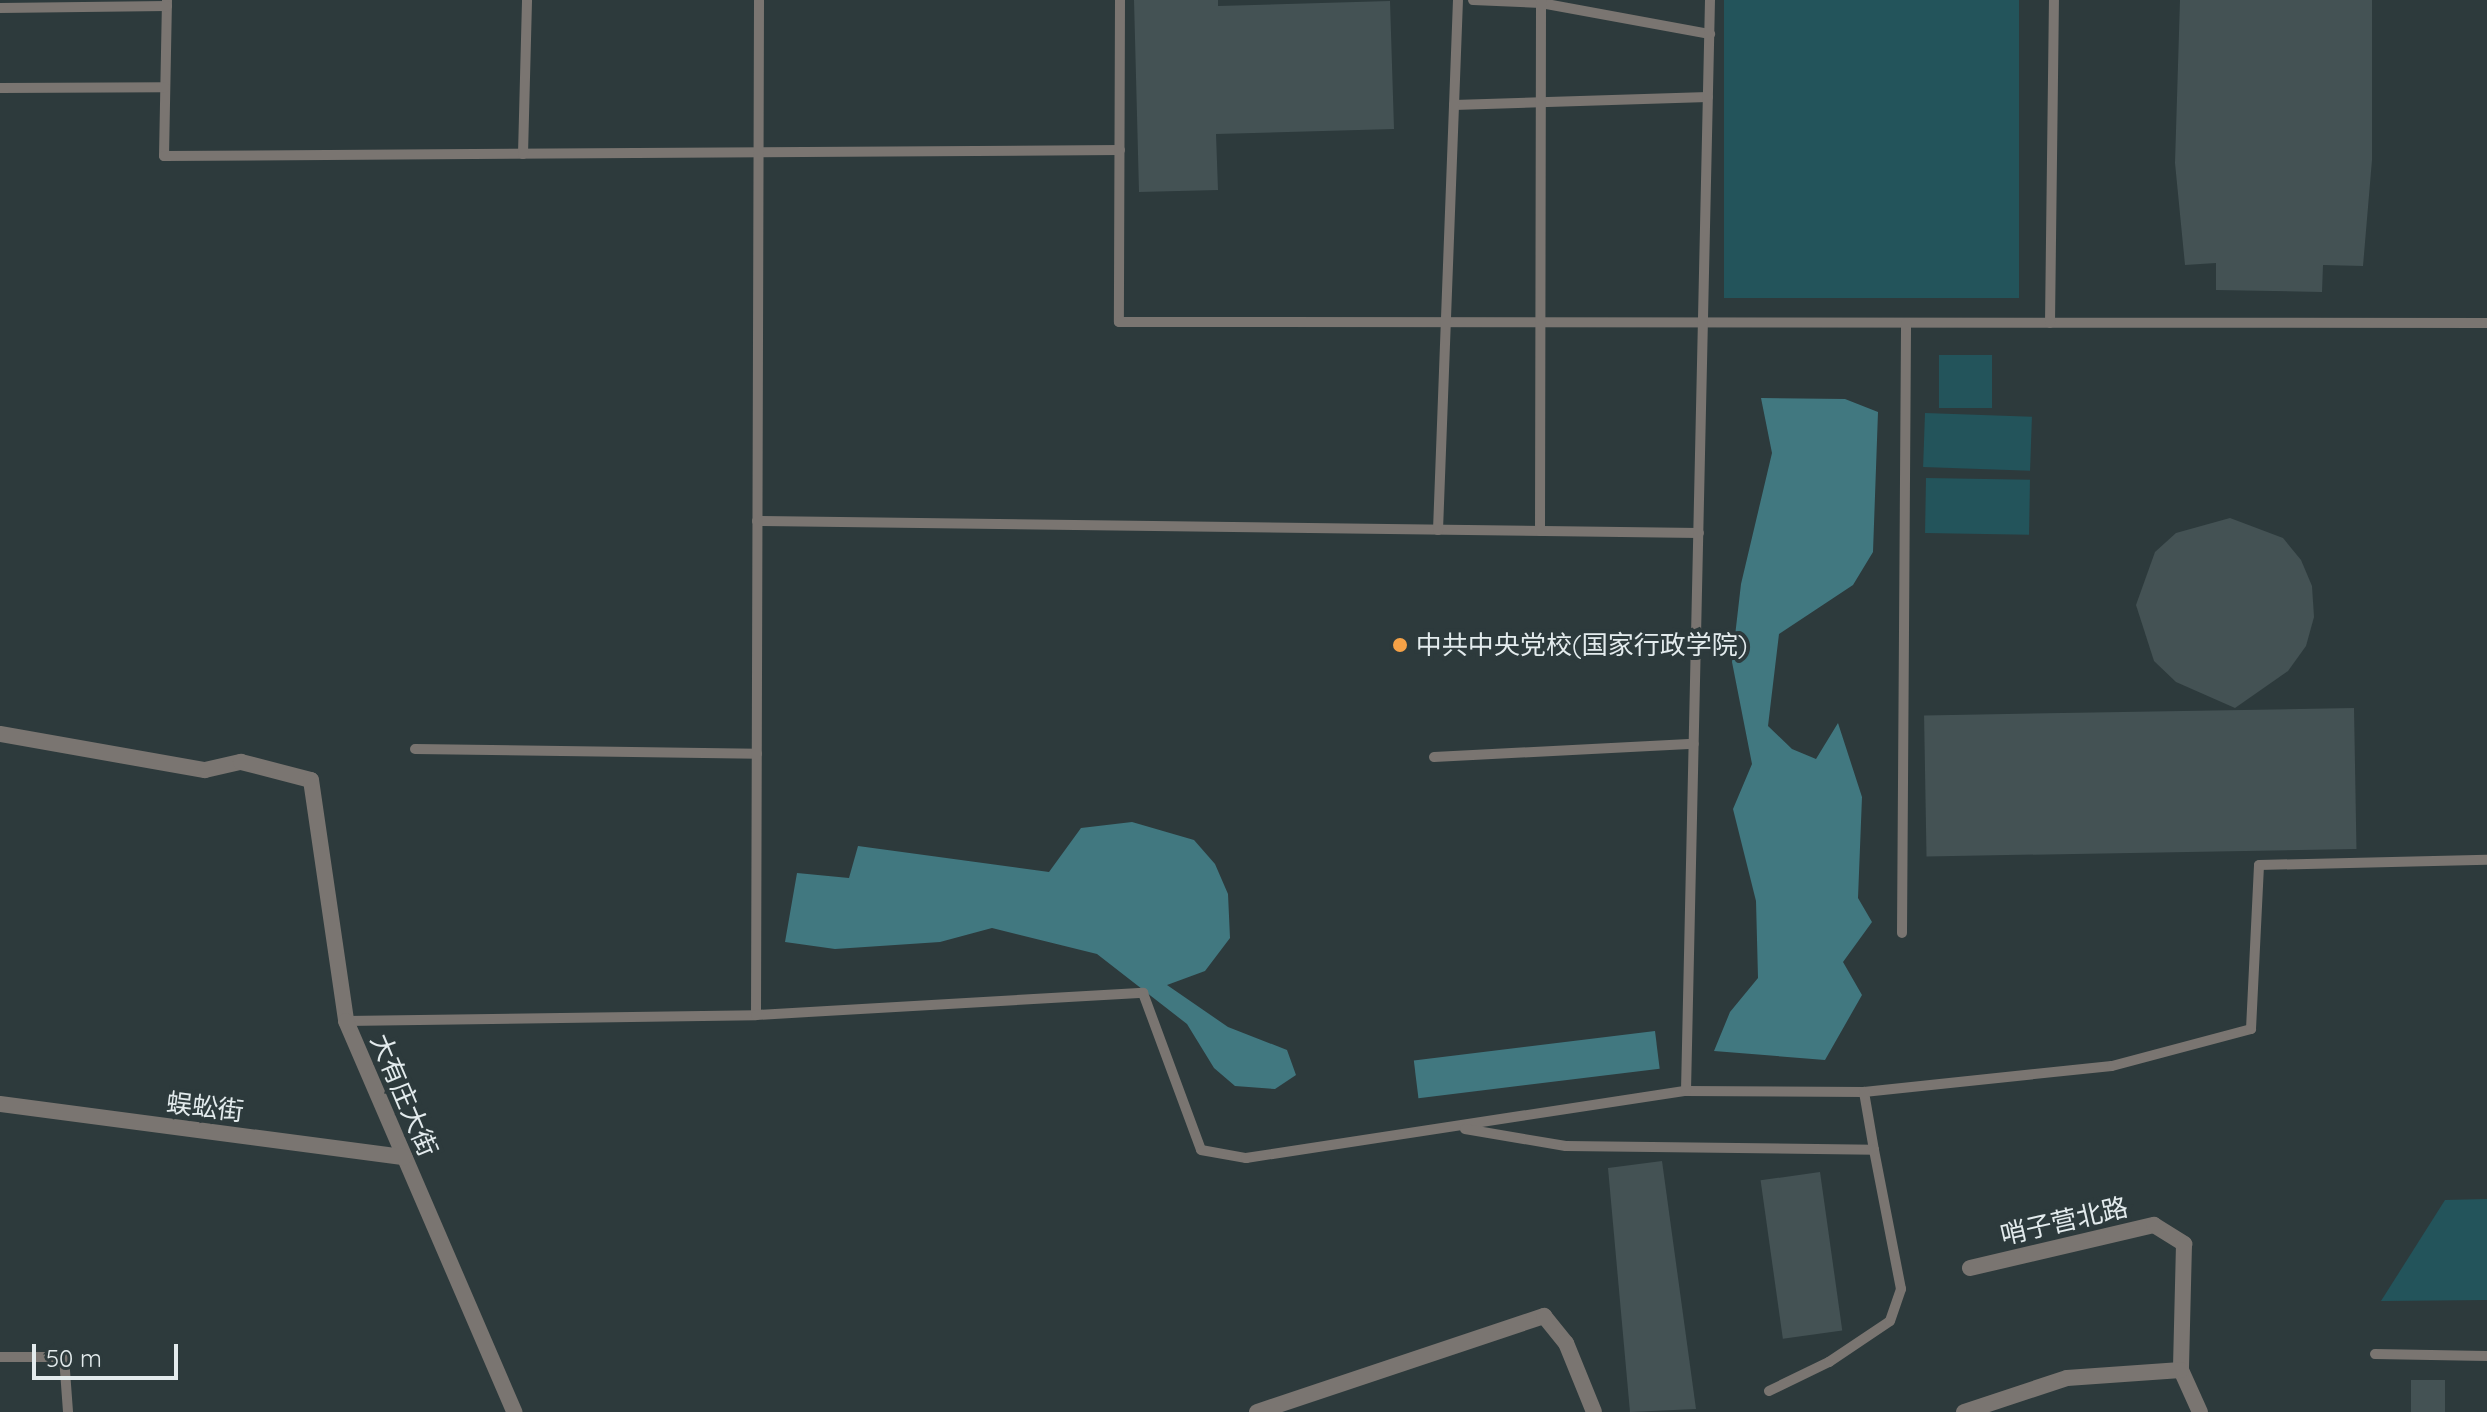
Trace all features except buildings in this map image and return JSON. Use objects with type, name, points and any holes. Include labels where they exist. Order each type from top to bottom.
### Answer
[{"type":"street","name":"大有庄大街","points":[[0,734],[205,770],[241,762],[311,780],[346,1021],[514,1412]]},
{"type":"street","name":"蜈蚣街","points":[[0,1104],[405,1157]]},
{"type":"street","name":"哨子营北路","points":[[1970,1268],[2154,1225],[2184,1244],[2181,1370],[2200,1412]]},
{"type":"street","points":[[1257,1412],[1544,1316],[1566,1343],[1594,1412]]},
{"type":"street","points":[[1964,1412],[2067,1378],[2181,1370]]},
{"type":"lane","points":[[523,154],[527,0]]},
{"type":"lane","points":[[756,1015],[759,0]]},
{"type":"lane","points":[[1120,0],[1119,322],[2487,323]]},
{"type":"lane","points":[[1438,530],[1458,0]]},
{"type":"lane","points":[[1473,0],[1541,2],[1710,34]]},
{"type":"lane","points":[[1686,1091],[1710,0]]},
{"type":"lane","points":[[2050,323],[2054,0]]},
{"type":"lane","points":[[1540,531],[1543,322],[1541,2]]},
{"type":"lane","points":[[0,8],[167,3],[164,156],[1120,150]]},
{"type":"lane","points":[[0,88],[165,87]]},
{"type":"lane","points":[[1454,105],[1543,106],[1708,97]]},
{"type":"lane","points":[[1902,933],[1906,323]]},
{"type":"lane","points":[[757,521],[1699,533]]},
{"type":"lane","points":[[1434,757],[1694,744]]},
{"type":"lane","points":[[415,749],[757,754]]},
{"type":"lane","points":[[346,1021],[756,1015],[1143,993],[1201,1150],[1246,1158],[1686,1091],[1864,1092],[2112,1066],[2251,1029],[2259,865],[2487,860]]},
{"type":"lane","points":[[1769,1391],[1829,1362],[1890,1321],[1901,1289],[1864,1092]]},
{"type":"lane","points":[[1453,1127],[1566,1146],[1874,1150]]},
{"type":"lane","points":[[2375,1354],[2487,1356]]},
{"type":"lane","points":[[0,1357],[64,1357],[68,1412]]},
{"type":"shaded area","points":[[1724,0],[2019,0],[2019,298],[1724,298]]},
{"type":"shaded area","points":[[1939,355],[1992,355],[1992,408],[1939,408]]},
{"type":"shaded area","points":[[1761,398],[1845,399],[1878,412],[1873,552],[1853,585],[1779,634],[1768,726],[1792,749],[1816,759],[1838,723],[1862,797],[1858,898],[1872,922],[1843,962],[1862,995],[1825,1060],[1714,1051],[1730,1012],[1758,978],[1756,901],[1733,809],[1752,764],[1732,662],[1741,584],[1772,453]]},
{"type":"shaded area","points":[[1925,413],[2032,417],[2030,471],[1923,467]]},
{"type":"shaded area","points":[[1926,478],[2030,480],[2029,535],[1925,533]]},
{"type":"shaded area","points":[[1132,822],[1194,840],[1215,864],[1228,894],[1230,938],[1205,971],[1167,985],[1228,1027],[1287,1050],[1296,1075],[1275,1089],[1235,1086],[1214,1068],[1187,1024],[1097,954],[992,928],[940,942],[835,949],[785,942],[797,873],[849,878],[858,846],[1049,872],[1081,828]]},
{"type":"shaded area","points":[[1655,1031],[1660,1069],[1418,1098],[1414,1061]]},
{"type":"shaded area","points":[[2487,1199],[2487,1300],[2381,1301],[2445,1200]]},
{"type":"place","name":"中共中央党校(国家行政学院)","points":[[1400,645]]}]
